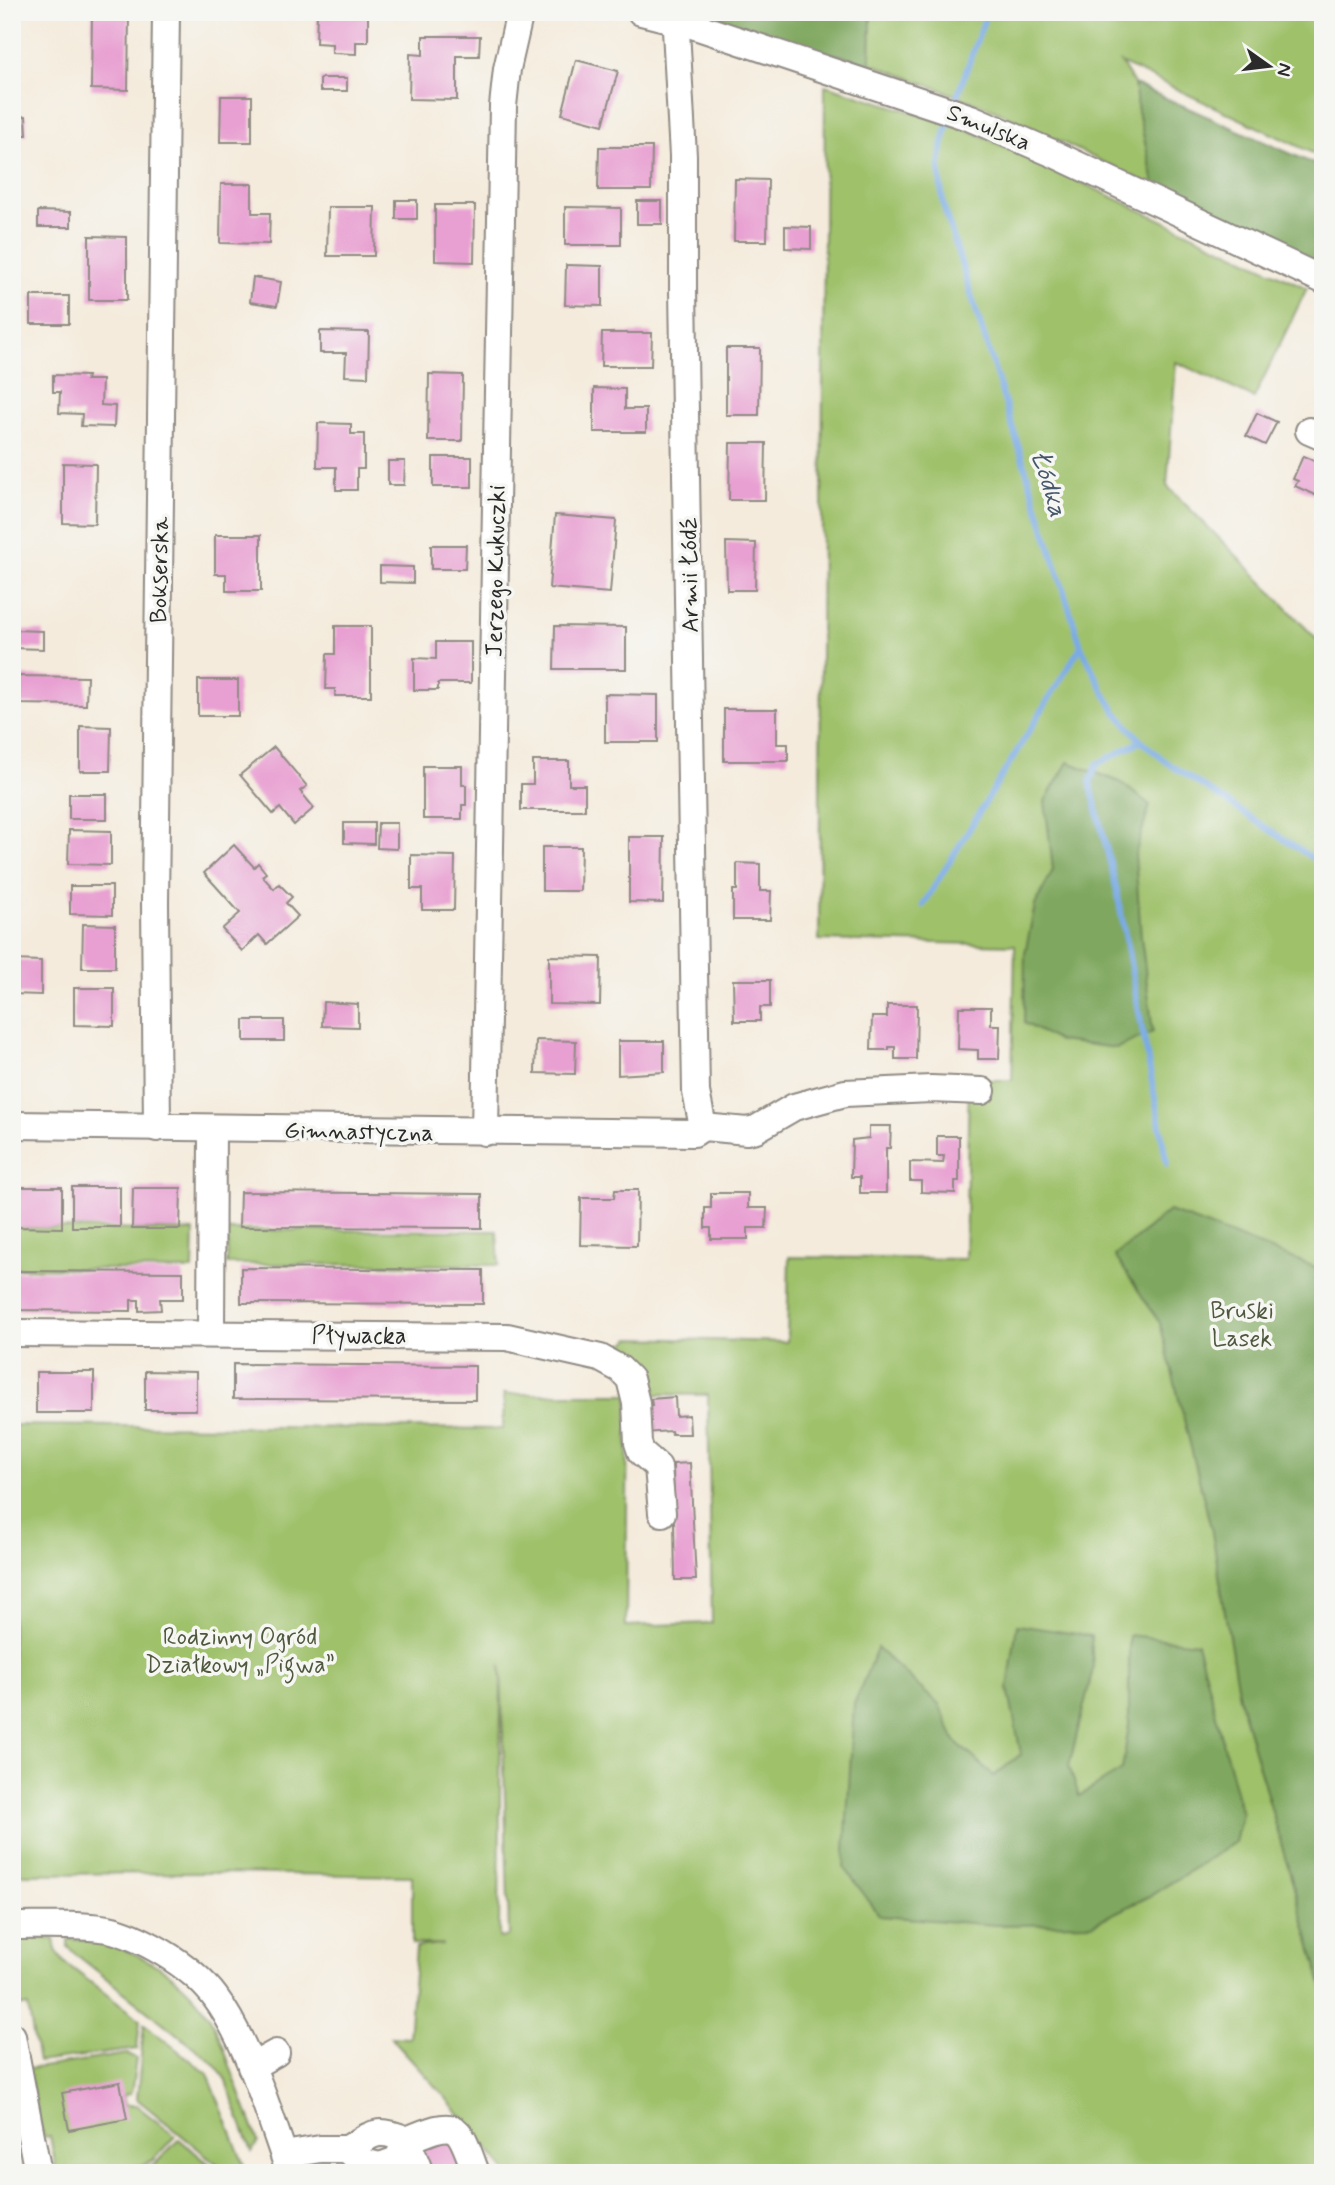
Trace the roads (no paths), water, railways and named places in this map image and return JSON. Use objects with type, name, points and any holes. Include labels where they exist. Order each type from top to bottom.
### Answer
[{"type":"street","name":"Bokserska","points":[[158,1128],[155,903],[166,12]]},
{"type":"street","name":"Jerzego Kukuczki","points":[[485,1132],[503,106],[520,12]]},
{"type":"street","name":"Smulska","points":[[641,12],[676,17],[689,24],[971,118],[1323,280]]},
{"type":"street","name":"Armii Łódź","points":[[676,17],[683,156],[696,1092],[703,1127]]},
{"type":"street","name":"Gimnastyczna","points":[[12,1125],[694,1133],[703,1127],[747,1131],[756,1129],[794,1107],[845,1094],[931,1089],[982,1091]]},
{"type":"street","points":[[211,1334],[212,1129]]},
{"type":"street","name":"Pływacka","points":[[12,1333],[508,1337],[600,1358],[620,1369],[630,1379],[636,1403],[638,1443],[641,1452],[658,1467],[662,1513]]},
{"type":"street","points":[[12,1926],[86,1927],[115,1931],[145,1942],[187,1969],[208,1989],[224,2010],[251,2067],[287,2164],[320,2149],[358,2161],[372,2134],[386,2132],[407,2140],[445,2127],[454,2128],[463,2137],[476,2173]]},
{"type":"street","points":[[12,2036],[38,2173]]},
{"type":"street","points":[[251,2067],[276,2053]]},
{"type":"street","points":[[407,2140],[420,2173]]},
{"type":"waterway","name":"Łódka","points":[[954,105],[987,12]]},
{"type":"waterway","name":"Łódka","points":[[950,119],[940,163],[944,208],[1081,646],[1103,691],[1116,712],[1141,741],[1169,764],[1323,865]]},
{"type":"waterway","points":[[923,905],[1081,646]]},
{"type":"waterway","points":[[1141,741],[1097,764],[1090,782],[1117,891],[1167,1164]]},
{"type":"park label","name":"Bruski Lasek","points":[[1242,1324]]},
{"type":"park label","name":"Rodzinny Ogród Działkowy „Pigwa”","points":[[240,1650]]}]
